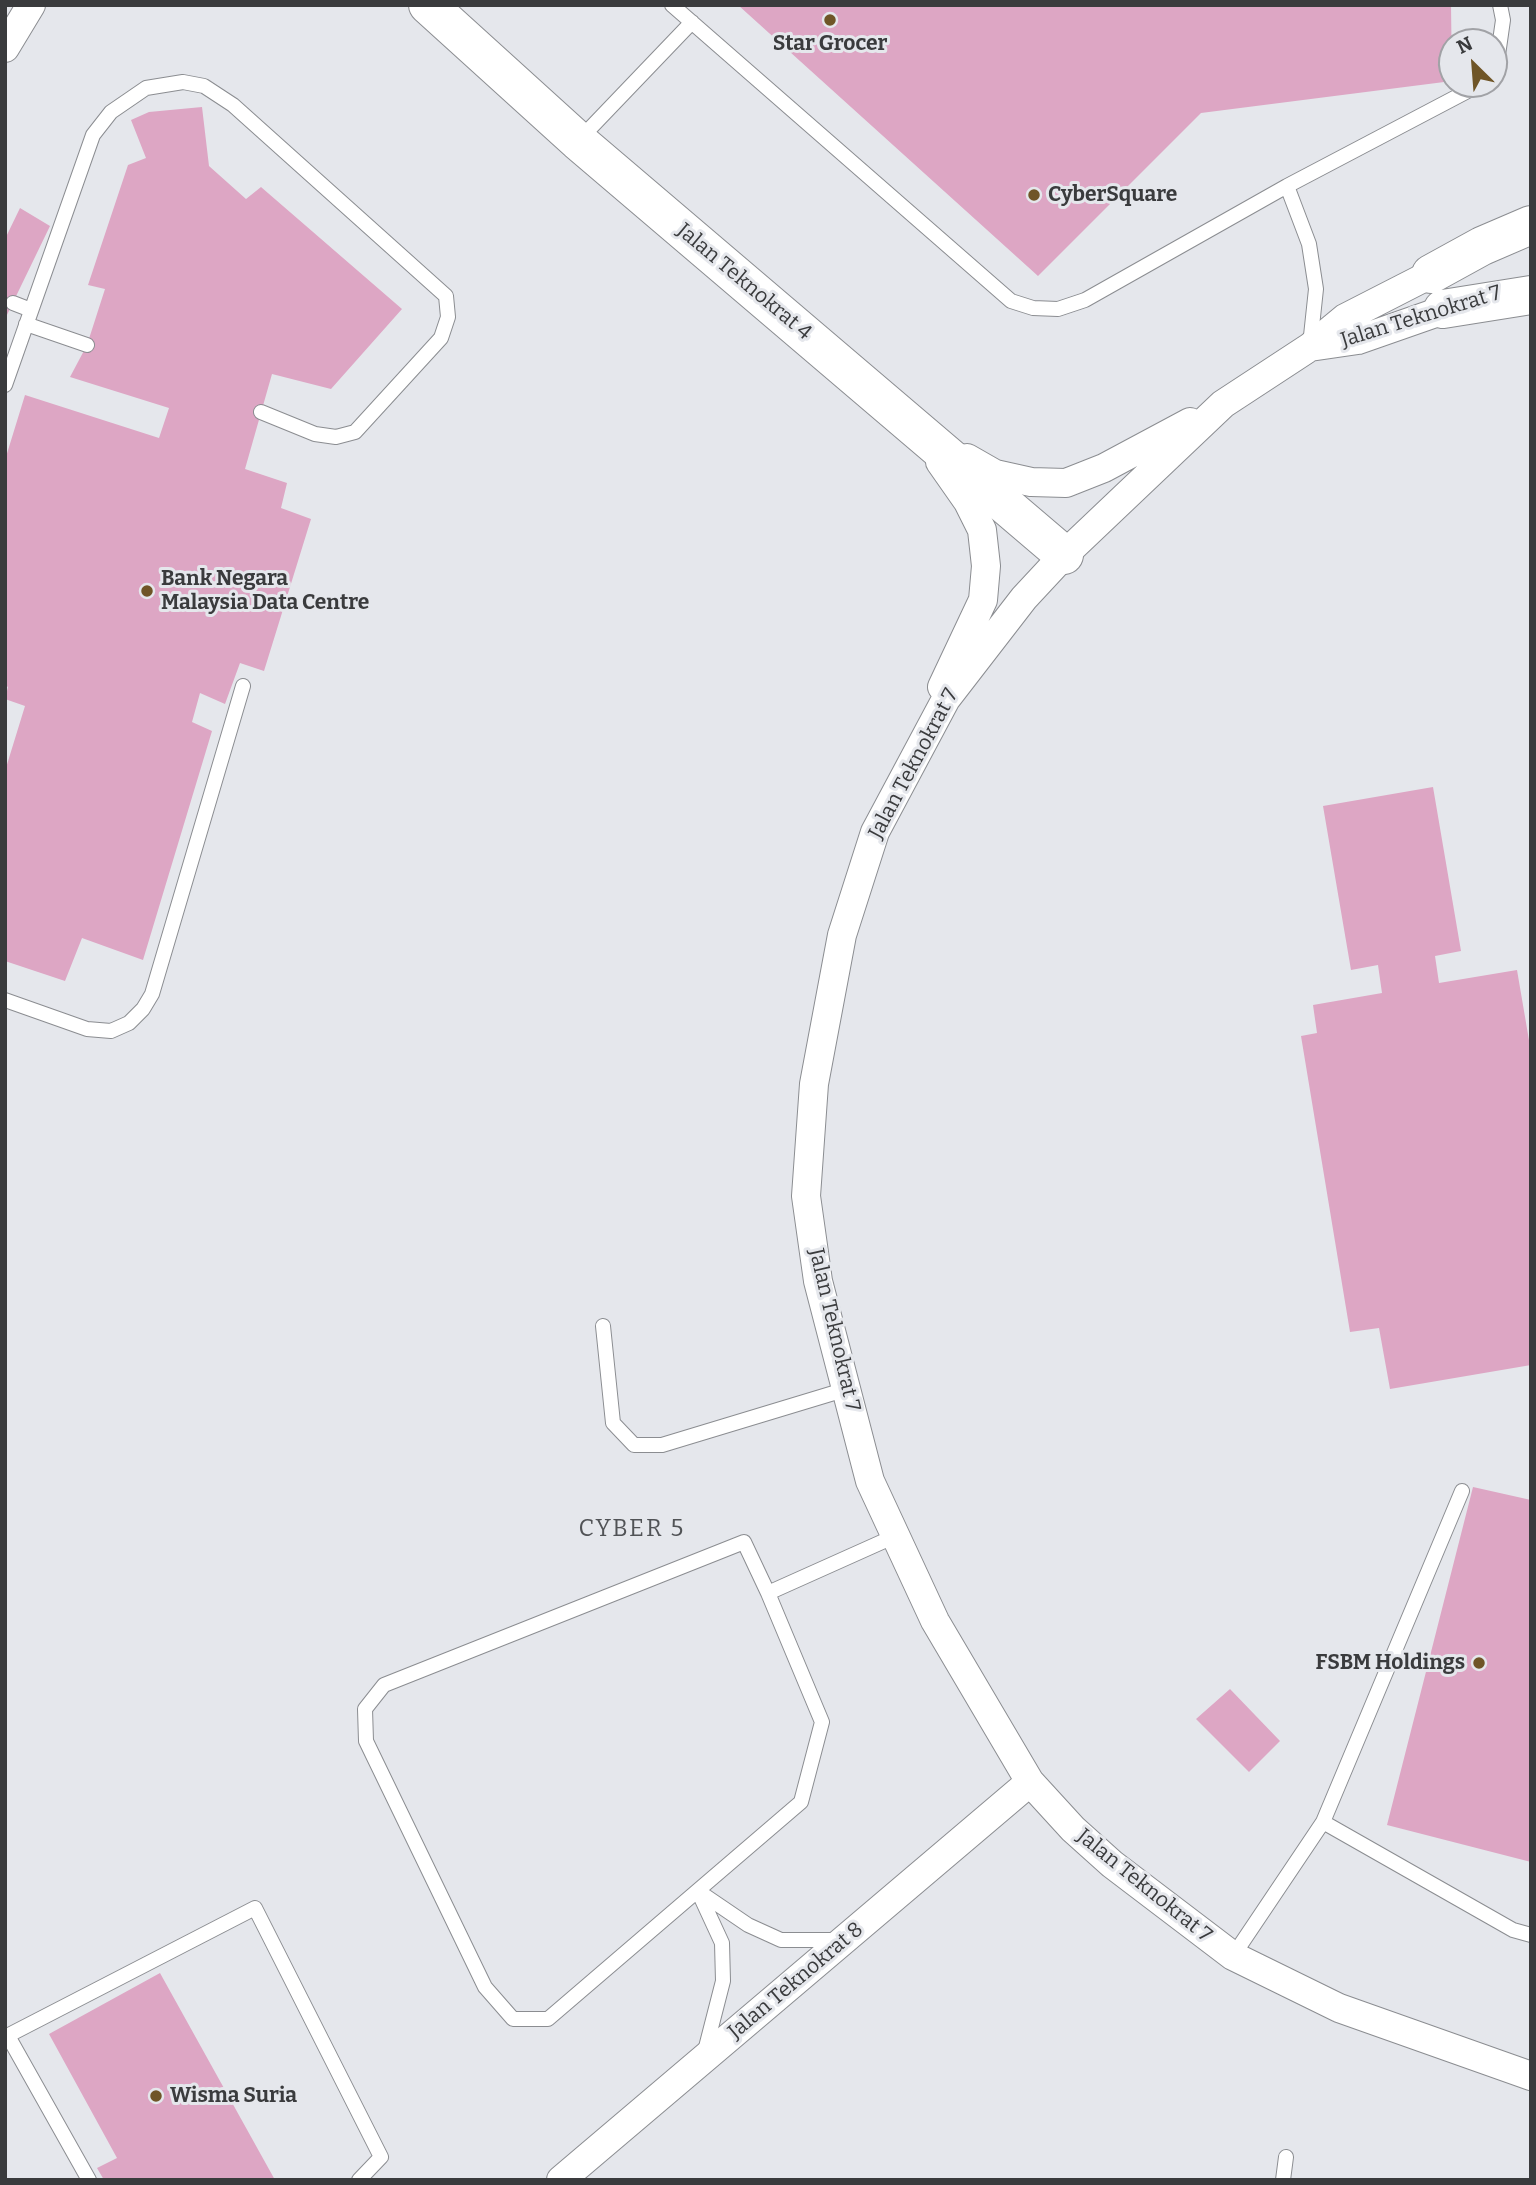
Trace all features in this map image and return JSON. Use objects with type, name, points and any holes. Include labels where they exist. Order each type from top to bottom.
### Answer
[{"type":"street","points":[[5,48],[31,5]]},
{"type":"street","name":"Jalan Teknokrat 4","points":[[428,5],[578,141],[1063,555]]},
{"type":"street","points":[[1437,292],[1482,246],[1531,225]]},
{"type":"street","name":"Jalan Teknokrat 7","points":[[1531,245],[1437,292],[1358,340],[1310,347],[1223,404],[1063,555],[1024,598],[946,699],[875,832],[842,935],[814,1084],[806,1196],[818,1281],[870,1480],[893,1537],[935,1622],[1030,1782],[1073,1829],[1112,1864],[1233,1956],[1339,2008],[1531,2076]]},
{"type":"street","name":"Jalan Teknokrat 7","points":[[1437,292],[1531,284]]},
{"type":"street","points":[[1437,292],[1531,295]]},
{"type":"street","points":[[916,429],[995,474],[1031,482],[1066,484],[1104,468],[1223,404]]},
{"type":"street","points":[[908,769],[952,663],[983,600],[986,566],[982,530],[968,502],[916,429]]},
{"type":"street","name":"Jalan Teknokrat 8","points":[[561,2180],[1030,1782]]},
{"type":"lane","points":[[672,5],[1010,300],[1033,308],[1058,309],[1085,300],[1287,186],[1454,98]]},
{"type":"lane","points":[[1500,5],[1502,28]]},
{"type":"lane","points":[[578,141],[692,22]]},
{"type":"lane","points":[[5,384],[10,352],[28,317],[93,135],[111,112],[146,88],[183,82],[204,86],[233,105],[435,283],[446,296],[449,317],[441,338],[355,432],[336,437],[315,434],[261,412]]},
{"type":"lane","points":[[1287,186],[1309,244],[1316,289],[1310,347]]},
{"type":"lane","points":[[13,303],[28,317],[87,345]]},
{"type":"lane","points":[[5,1000],[87,1028],[111,1031],[129,1023],[143,1009],[152,994],[243,686]]},
{"type":"lane","points":[[603,1326],[613,1423],[634,1445],[662,1445],[847,1389]]},
{"type":"lane","points":[[1233,1956],[1323,1822],[1462,1491]]},
{"type":"lane","points":[[768,1593],[893,1537]]},
{"type":"lane","points":[[744,1542],[768,1593],[822,1722],[802,1802],[548,2019],[513,2019],[485,1987],[366,1741],[365,1709],[384,1685],[744,1542]]},
{"type":"lane","points":[[1323,1822],[1513,1930],[1531,1935]]},
{"type":"lane","points":[[698,1891],[748,1925],[781,1940],[845,1940]]},
{"type":"lane","points":[[698,1891],[722,1943],[723,1981],[702,2060]]},
{"type":"lane","points":[[89,2180],[6,2037],[255,1908],[381,2157],[359,2180]]},
{"type":"lane","points":[[1283,2180],[1286,2157]]},
{"type":"building","name":"CyberSquare","points":[[738,5],[1451,5],[1451,28],[1438,28],[1438,83],[1201,113],[1038,276]]},
{"type":"building","name":"Bank Negara Malaysia Data Centre","points":[[202,107],[209,166],[246,199],[261,187],[402,309],[331,389],[272,374],[245,469],[287,483],[281,508],[311,519],[264,671],[240,663],[225,704],[200,693],[192,722],[212,731],[143,960],[82,938],[65,981],[5,961],[5,771],[25,706],[5,699],[8,687],[5,685],[5,460],[25,395],[159,438],[169,408],[70,377],[87,345],[105,289],[88,285],[128,165],[146,158],[131,120],[149,112]]},
{"type":"building","points":[[20,208],[50,226],[5,319],[5,239]]},
{"type":"building","points":[[1433,787],[1461,951],[1435,956],[1439,983],[1517,970],[1531,1052],[1531,1365],[1390,1389],[1379,1328],[1350,1332],[1301,1036],[1317,1033],[1313,1005],[1382,993],[1378,965],[1351,970],[1323,806]]},
{"type":"building","name":"FSBM Holdings","points":[[1473,1487],[1531,1500],[1531,1862],[1387,1825]]},
{"type":"building","points":[[1230,1689],[1280,1741],[1249,1772],[1196,1719]]},
{"type":"building","name":"Wisma Suria","points":[[160,1973],[275,2180],[104,2180],[97,2168],[117,2158],[49,2034]]},
{"type":"place","name":"Star Grocer","points":[[830,20]]},
{"type":"place","name":"CyberSquare","points":[[1034,195]]},
{"type":"place","name":"Bank Negara Malaysia Data Centre","points":[[147,591]]},
{"type":"place","name":"FSBM Holdings","points":[[1479,1663]]},
{"type":"place","name":"Wisma Suria","points":[[156,2096]]},
{"type":"district","name":"CYBER 5","points":[[632,1529]]}]
